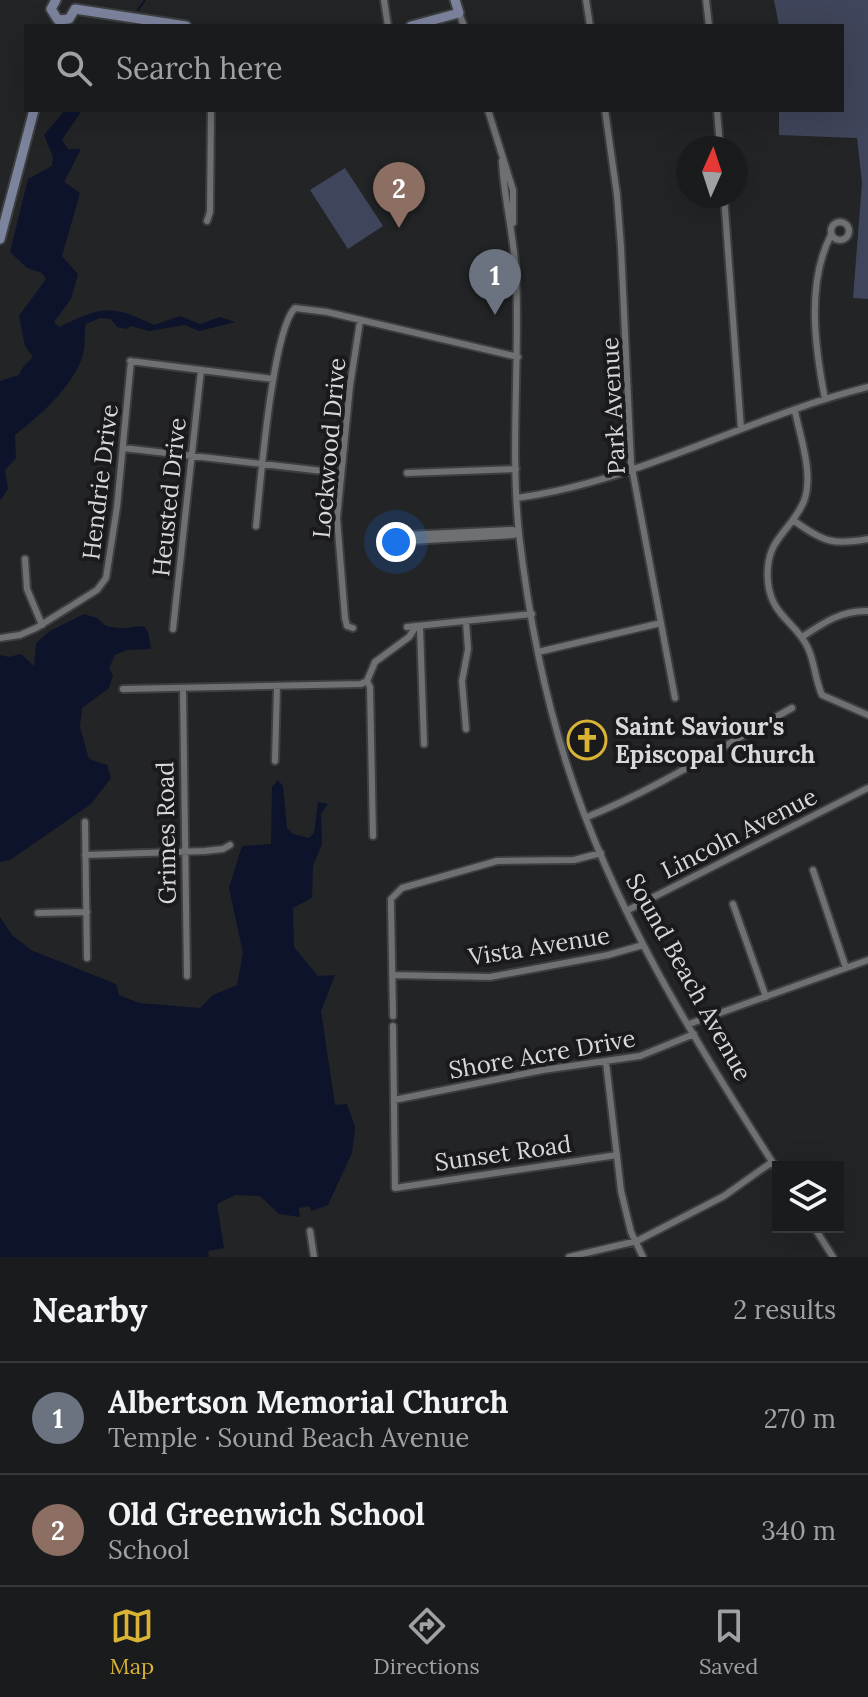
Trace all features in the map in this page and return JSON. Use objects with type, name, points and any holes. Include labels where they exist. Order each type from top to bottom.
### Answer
[{"type":"street","points":[[55,0],[51,9],[57,23],[69,19],[72,4],[176,24]]},
{"type":"street","points":[[384,0],[388,24]]},
{"type":"street","points":[[455,0],[463,24]]},
{"type":"street","points":[[586,0],[590,24]]},
{"type":"street","points":[[706,0],[709,24]]},
{"type":"street","points":[[418,24],[459,13]]},
{"type":"street","points":[[0,239],[33,112]]},
{"type":"street","points":[[207,221],[210,212],[211,112]]},
{"type":"street","name":"Sound Beach Avenue","points":[[489,112],[502,161],[513,227]]},
{"type":"street","name":"Park Avenue","points":[[605,112],[621,247],[632,471],[675,698]]},
{"type":"street","points":[[717,112],[719,136]]},
{"type":"street","name":"Sound Beach Avenue","points":[[507,186],[514,194],[519,532],[538,652],[566,763],[601,853],[643,945],[772,1162]]},
{"type":"street","points":[[506,198],[510,199],[514,194]]},
{"type":"street","points":[[725,208],[741,429]]},
{"type":"street","points":[[825,399],[816,310],[823,253],[831,235]]},
{"type":"street","points":[[256,526],[273,379],[286,323],[295,308],[518,357]]},
{"type":"street","name":"Lockwood Drive","points":[[350,627],[337,532],[340,473],[360,321]]},
{"type":"street","name":"Hendrie Drive","points":[[0,638],[20,635],[42,625],[97,590],[106,578],[123,448],[129,361],[201,370]]},
{"type":"street","points":[[201,370],[273,379]]},
{"type":"street","name":"Heusted Drive","points":[[173,629],[201,370]]},
{"type":"street","points":[[517,498],[561,491],[632,471],[825,399],[868,387]]},
{"type":"street","points":[[795,411],[807,475],[804,501],[793,520],[776,539],[769,556],[768,585],[780,613],[802,637],[809,650],[822,695],[868,715]]},
{"type":"street","points":[[123,448],[340,473]]},
{"type":"street","points":[[407,473],[516,469]]},
{"type":"street","points":[[793,520],[817,537],[833,543],[868,539]]},
{"type":"street","points":[[519,532],[513,535],[393,542],[387,539],[389,536],[406,535],[519,532]]},
{"type":"street","points":[[25,559],[27,589],[42,625]]},
{"type":"street","points":[[802,637],[833,617],[847,612],[868,611]]},
{"type":"street","points":[[414,628],[532,614]]},
{"type":"street","points":[[466,622],[468,649],[462,681],[466,729]]},
{"type":"street","points":[[538,652],[661,623]]},
{"type":"street","points":[[123,689],[361,684],[367,681],[375,662],[409,637],[414,628]]},
{"type":"street","points":[[414,628],[424,744]]},
{"type":"street","points":[[367,681],[370,687],[373,836]]},
{"type":"street","points":[[275,761],[277,687]]},
{"type":"street","name":"Grimes Road","points":[[183,689],[187,976]]},
{"type":"street","points":[[587,817],[651,788],[792,708]]},
{"type":"street","name":"Lincoln Avenue","points":[[626,911],[868,788]]},
{"type":"street","points":[[85,822],[87,958]]},
{"type":"street","points":[[85,855],[185,852],[223,849],[230,845]]},
{"type":"street","points":[[393,1016],[391,899],[402,888],[497,861],[574,860],[601,853]]},
{"type":"street","points":[[813,870],[846,968]]},
{"type":"street","points":[[733,904],[766,997]]},
{"type":"street","points":[[38,913],[87,912]]},
{"type":"street","name":"Vista Avenue","points":[[392,975],[490,977],[608,955],[643,945]]},
{"type":"street","points":[[689,1024],[868,960]]},
{"type":"street","points":[[393,1026],[394,1100]]},
{"type":"street","name":"Shore Acre Drive","points":[[394,1100],[543,1070],[640,1056],[694,1034]]},
{"type":"street","points":[[606,1062],[621,1191],[631,1232],[643,1257]]},
{"type":"street","name":"Sunset Road","points":[[394,1100],[395,1188],[617,1155]]},
{"type":"street","points":[[569,1257],[637,1241],[724,1196],[772,1162]]},
{"type":"street","points":[[310,1231],[314,1257]]},
{"type":"street","points":[[818,1233],[833,1257]]},
{"type":"shaded area","points":[[774,0],[868,0],[868,299],[853,298],[862,183],[857,138],[779,135],[779,112],[844,112],[844,24],[779,24]]},
{"type":"shaded area","points":[[63,112],[81,112],[62,140],[68,149],[81,149],[64,182],[80,193],[62,256],[78,274],[71,299],[54,322],[59,327],[85,315],[106,310],[126,313],[154,325],[180,316],[200,324],[220,317],[235,322],[199,331],[185,325],[149,331],[131,326],[126,329],[117,327],[111,319],[100,318],[86,324],[84,350],[74,374],[46,408],[15,435],[16,458],[5,470],[8,489],[0,501],[0,381],[19,375],[33,357],[25,346],[19,316],[46,279],[42,273],[27,268],[10,252],[28,179],[52,166],[53,157],[44,135]]},
{"type":"shaded area","points":[[345,168],[383,226],[348,249],[310,190]]},
{"type":"shaded area","points":[[84,614],[97,618],[106,626],[146,628],[150,641],[151,649],[127,650],[115,655],[109,668],[113,675],[109,688],[82,708],[80,727],[89,759],[107,765],[111,778],[91,804],[10,860],[0,862],[0,655],[9,657],[21,654],[34,666],[36,643],[50,631]]},
{"type":"shaded area","points":[[278,780],[283,786],[287,828],[293,834],[309,838],[314,833],[318,802],[328,804],[321,814],[322,844],[313,866],[312,898],[293,908],[294,947],[318,976],[335,975],[321,1011],[335,1105],[347,1104],[355,1127],[352,1153],[328,1205],[311,1211],[310,1206],[299,1208],[300,1217],[279,1214],[260,1196],[235,1195],[217,1204],[224,1248],[208,1251],[209,1257],[0,1257],[0,917],[12,935],[31,950],[116,984],[119,995],[139,1003],[200,1008],[213,995],[237,985],[243,953],[229,888],[242,846],[271,844],[272,787]]},
{"type":"waterway","points":[[138,10],[145,0]]},
{"type":"place","name":"Old Greenwich School","points":[[399,228]]},
{"type":"place","name":"Albertson Memorial Church","points":[[495,315]]},
{"type":"place","name":"Saint Saviour's Episcopal Church","points":[[587,740]]}]
